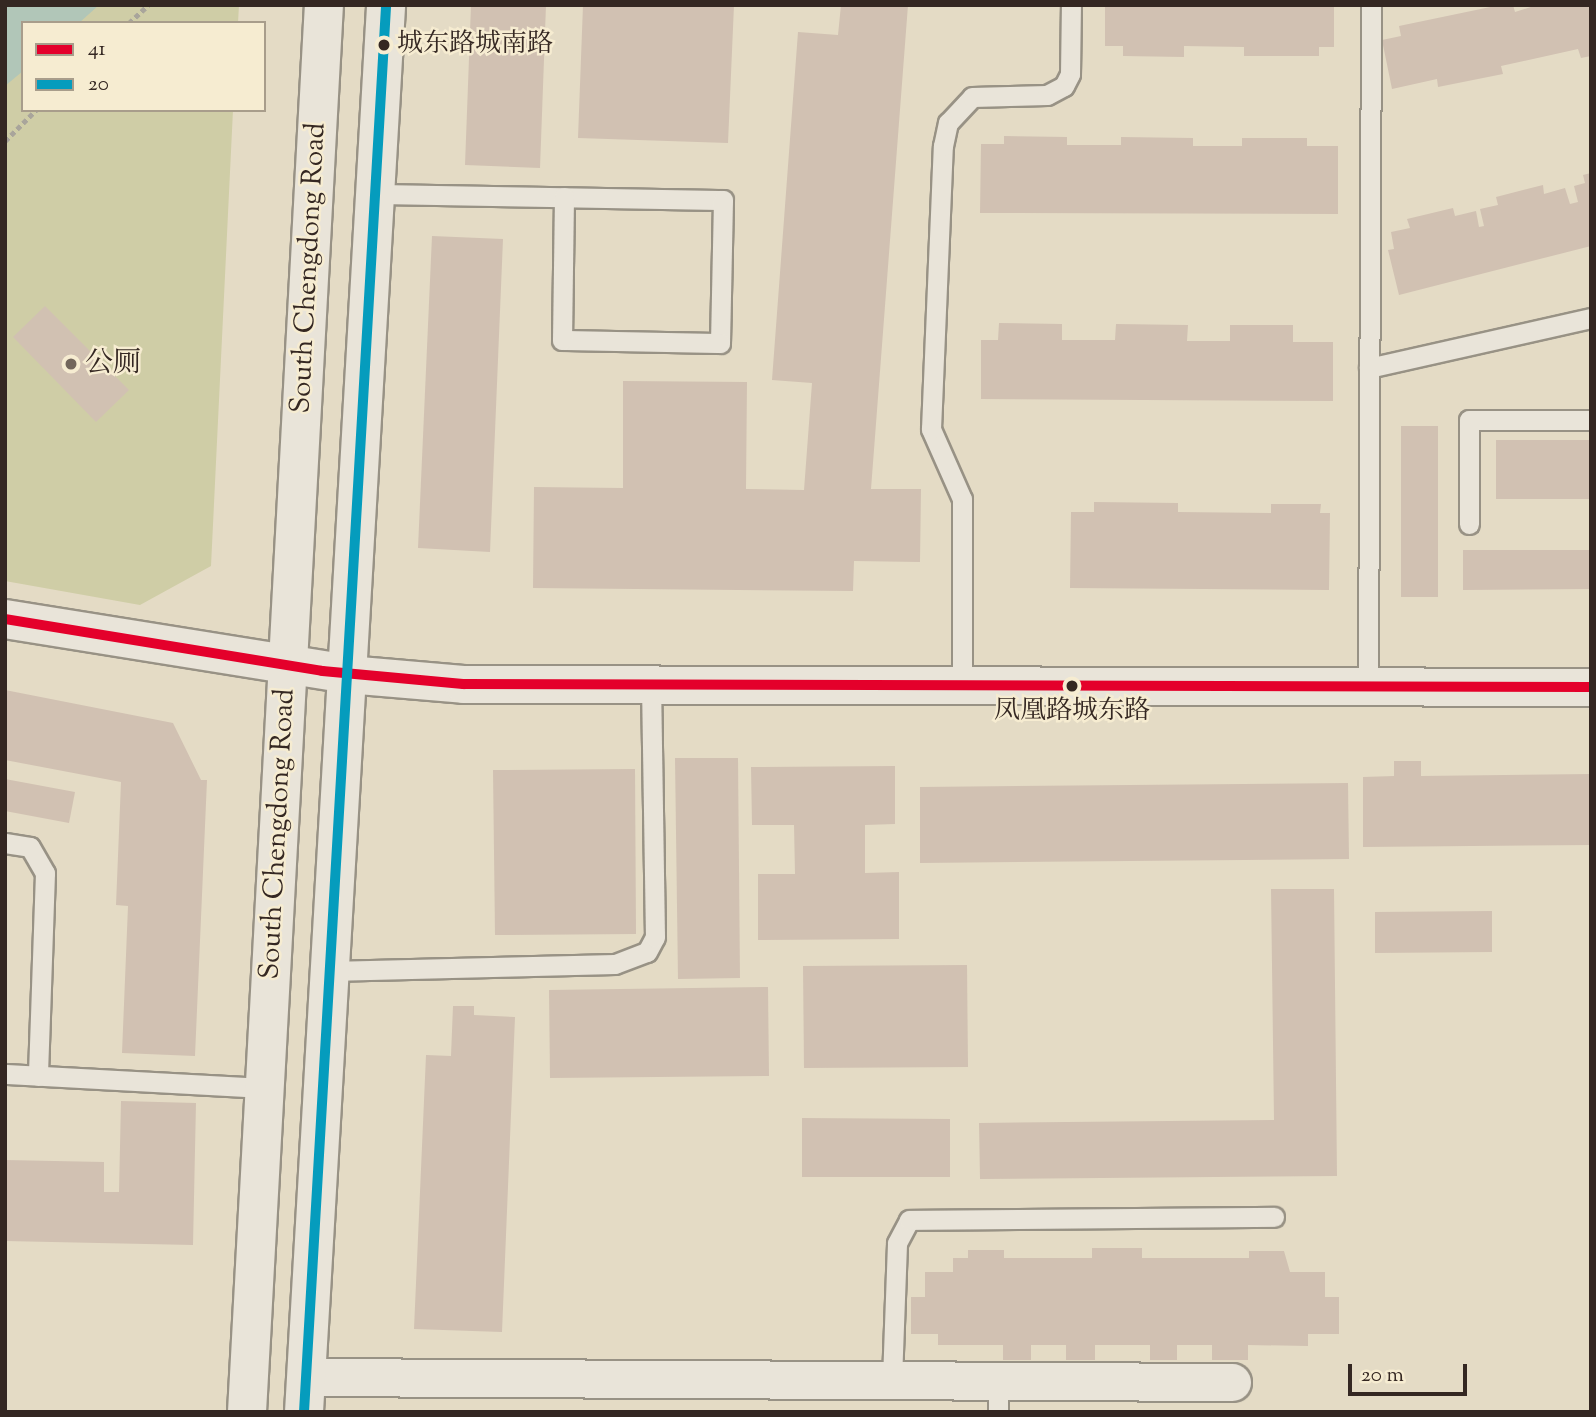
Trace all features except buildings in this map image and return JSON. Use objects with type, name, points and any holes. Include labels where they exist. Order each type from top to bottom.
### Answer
[{"type":"main road","name":"South Chengdong Road","points":[[247,1412],[324,5]]},
{"type":"main road","name":"South Chengdong Road","points":[[304,1394],[386,5]]},
{"type":"main road","points":[[5,619],[347,674]]},
{"type":"street","points":[[347,674],[463,684],[1591,687]]},
{"type":"street","points":[[304,1394],[892,1380],[998,1396],[1232,1382]]},
{"type":"lane","points":[[962,685],[962,499],[932,429],[943,146],[948,123],[972,97],[1047,95],[1063,86],[1069,74],[1071,5]]},
{"type":"lane","points":[[1368,686],[1371,5]]},
{"type":"lane","points":[[375,194],[564,197],[723,200],[720,343],[562,340],[564,197]]},
{"type":"lane","points":[[1369,368],[1591,318]]},
{"type":"lane","points":[[1469,524],[1469,421],[1591,420]]},
{"type":"lane","points":[[329,971],[615,964],[647,952],[655,937],[651,685]]},
{"type":"lane","points":[[5,843],[30,847],[45,873],[38,1076]]},
{"type":"lane","points":[[5,1074],[264,1088]]},
{"type":"lane","points":[[892,1380],[897,1243],[909,1220],[1274,1217]]},
{"type":"path","points":[[131,21],[148,5]]},
{"type":"path","points":[[5,141],[34,112]]},
{"type":"shaded area","points":[[5,5],[239,5],[238,21],[21,21],[21,112],[233,112],[211,566],[140,605],[5,581]]},
{"type":"shaded area","points":[[5,5],[99,5],[81,21],[21,21],[21,73],[5,86]]},
{"type":"transit line","name":"20","points":[[304,1412],[386,5]]},
{"type":"transit line","name":"41","points":[[5,619],[322,671],[463,684],[1591,687]]},
{"type":"place","name":"城东路城南路","points":[[384,45]]},
{"type":"place","name":"公厕","points":[[71,364]]},
{"type":"place","name":"凤凰路城东路","points":[[1072,686]]}]
